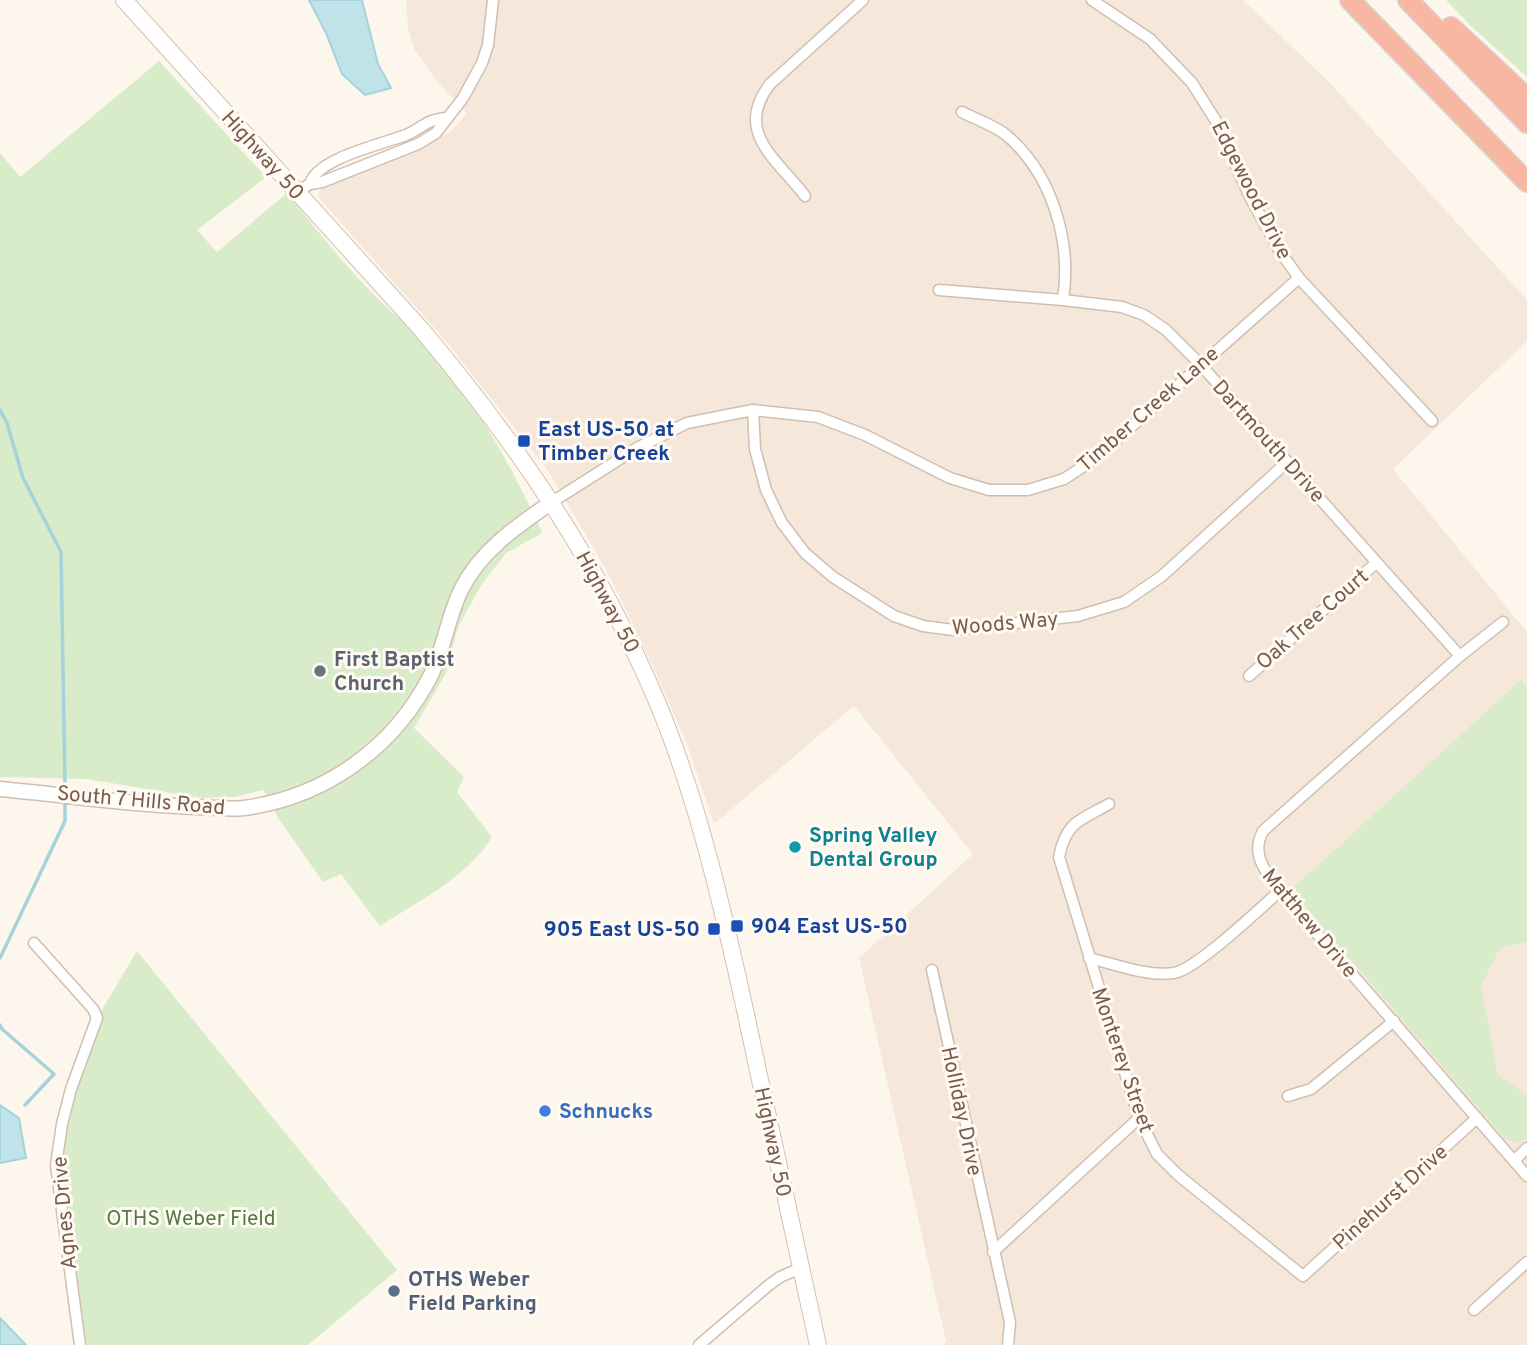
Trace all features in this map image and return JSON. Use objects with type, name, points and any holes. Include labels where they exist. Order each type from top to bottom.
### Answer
[{"type":"highway","points":[[1350,0],[1527,182]]},
{"type":"highway","points":[[1408,0],[1527,123]]},
{"type":"highway","points":[[1425,0],[1527,98]]},
{"type":"main road","name":"Highway 50","points":[[124,0],[303,188],[459,375],[552,502],[599,581],[659,706],[678,758],[729,936],[818,1345]]},
{"type":"street","points":[[303,188],[418,144],[436,133],[473,83],[482,64],[488,45],[493,0]]},
{"type":"street","points":[[805,196],[766,150],[757,134],[755,116],[760,98],[770,84],[863,0]]},
{"type":"street","name":"Edgewood Drive","points":[[1092,0],[1150,39],[1192,83],[1216,121],[1250,197],[1279,250],[1299,278],[1432,421]]},
{"type":"street","points":[[962,112],[1004,133],[1037,169],[1061,226],[1067,276],[1063,300]]},
{"type":"street","name":"Timber Creek Lane","points":[[552,502],[636,447],[687,423],[753,410],[818,417],[865,435],[950,478],[989,490],[1028,490],[1064,479],[1096,458],[1299,278]]},
{"type":"street","name":"Dartmouth Drive","points":[[939,290],[1122,307],[1144,315],[1166,330],[1201,365],[1460,656]]},
{"type":"street","name":"Woods Way","points":[[753,410],[755,449],[765,490],[782,523],[805,553],[833,577],[894,616],[923,626],[953,630],[1078,616],[1124,602],[1162,576],[1287,462]]},
{"type":"street","name":"South 7 Hills Road","points":[[0,789],[162,806],[243,808],[310,792],[369,756],[401,722],[431,675],[461,589],[481,558],[505,536],[552,502]]},
{"type":"street","name":"Oak Tree Court","points":[[1249,676],[1376,563]]},
{"type":"street","points":[[1460,656],[1503,622]]},
{"type":"street","name":"Matthew Drive","points":[[1460,656],[1263,831],[1259,838],[1258,857],[1261,867],[1280,891],[1527,1176]]},
{"type":"street","name":"Monterey Street","points":[[1109,804],[1069,827],[1059,856],[1139,1118],[1157,1154],[1178,1175],[1303,1276]]},
{"type":"street","points":[[1089,958],[1155,973],[1176,973],[1195,964],[1280,891]]},
{"type":"street","name":"Agnes Drive","points":[[33,943],[93,1009],[97,1018],[71,1089],[60,1134],[57,1166],[80,1345]]},
{"type":"street","name":"Holliday Drive","points":[[932,970],[1010,1322],[1008,1345]]},
{"type":"street","points":[[1288,1096],[1311,1089],[1394,1021]]},
{"type":"street","points":[[993,1252],[1139,1118]]},
{"type":"street","name":"Pinehurst Drive","points":[[1303,1276],[1477,1118]]},
{"type":"street","points":[[1514,1161],[1527,1148]]},
{"type":"street","points":[[1474,1310],[1527,1262]]},
{"type":"street","points":[[699,1345],[769,1285],[801,1268]]},
{"type":"shaded area","points":[[406,0],[1243,0],[1329,82],[1527,300],[1527,341],[1393,469],[1527,632],[1527,1345],[942,1345],[946,1341],[859,958],[973,854],[854,706],[714,824],[686,741],[654,669],[608,573],[549,472],[445,340],[319,198],[319,191],[327,184],[428,144],[449,133],[467,114],[435,79],[414,49],[408,28]]},
{"type":"green space","points":[[1446,0],[1527,0],[1527,77],[1471,26]]},
{"type":"green space","points":[[159,61],[266,177],[197,230],[217,252],[287,193],[356,276],[423,340],[462,389],[492,435],[542,533],[506,553],[482,584],[458,627],[446,673],[414,728],[464,777],[457,792],[492,837],[470,864],[456,876],[380,926],[341,874],[323,882],[280,821],[263,790],[235,797],[201,798],[87,779],[0,777],[0,153],[20,177]]},
{"type":"green space","points":[[1521,680],[1527,687],[1527,942],[1500,948],[1481,986],[1498,1076],[1527,1095],[1527,1139],[1519,1143],[1504,1138],[1291,890]]},
{"type":"green space","name":"OTHS Weber Field","points":[[137,951],[397,1270],[308,1345],[80,1345],[58,1144],[97,1018]]},
{"type":"water","points":[[309,0],[362,0],[378,64],[391,88],[365,95],[342,74]]},
{"type":"water","points":[[0,1105],[19,1118],[26,1158],[0,1163]]},
{"type":"water","points":[[0,1318],[26,1345],[0,1345]]},
{"type":"waterway","points":[[0,410],[7,423],[23,478],[61,552],[65,785]]},
{"type":"waterway","points":[[0,958],[65,821],[65,804]]},
{"type":"waterway","points":[[0,1025],[54,1074],[25,1105]]},
{"type":"place","name":"East US-50 at Timber Creek","points":[[524,441]]},
{"type":"place","name":"First Baptist Church","points":[[320,671]]},
{"type":"place","name":"Spring Valley Dental Group","points":[[795,847]]},
{"type":"place","name":"904 East US-50","points":[[737,926]]},
{"type":"place","name":"905 East US-50","points":[[714,929]]},
{"type":"place","name":"Schnucks","points":[[545,1111]]},
{"type":"place","name":"OTHS Weber Field Parking","points":[[394,1291]]}]
